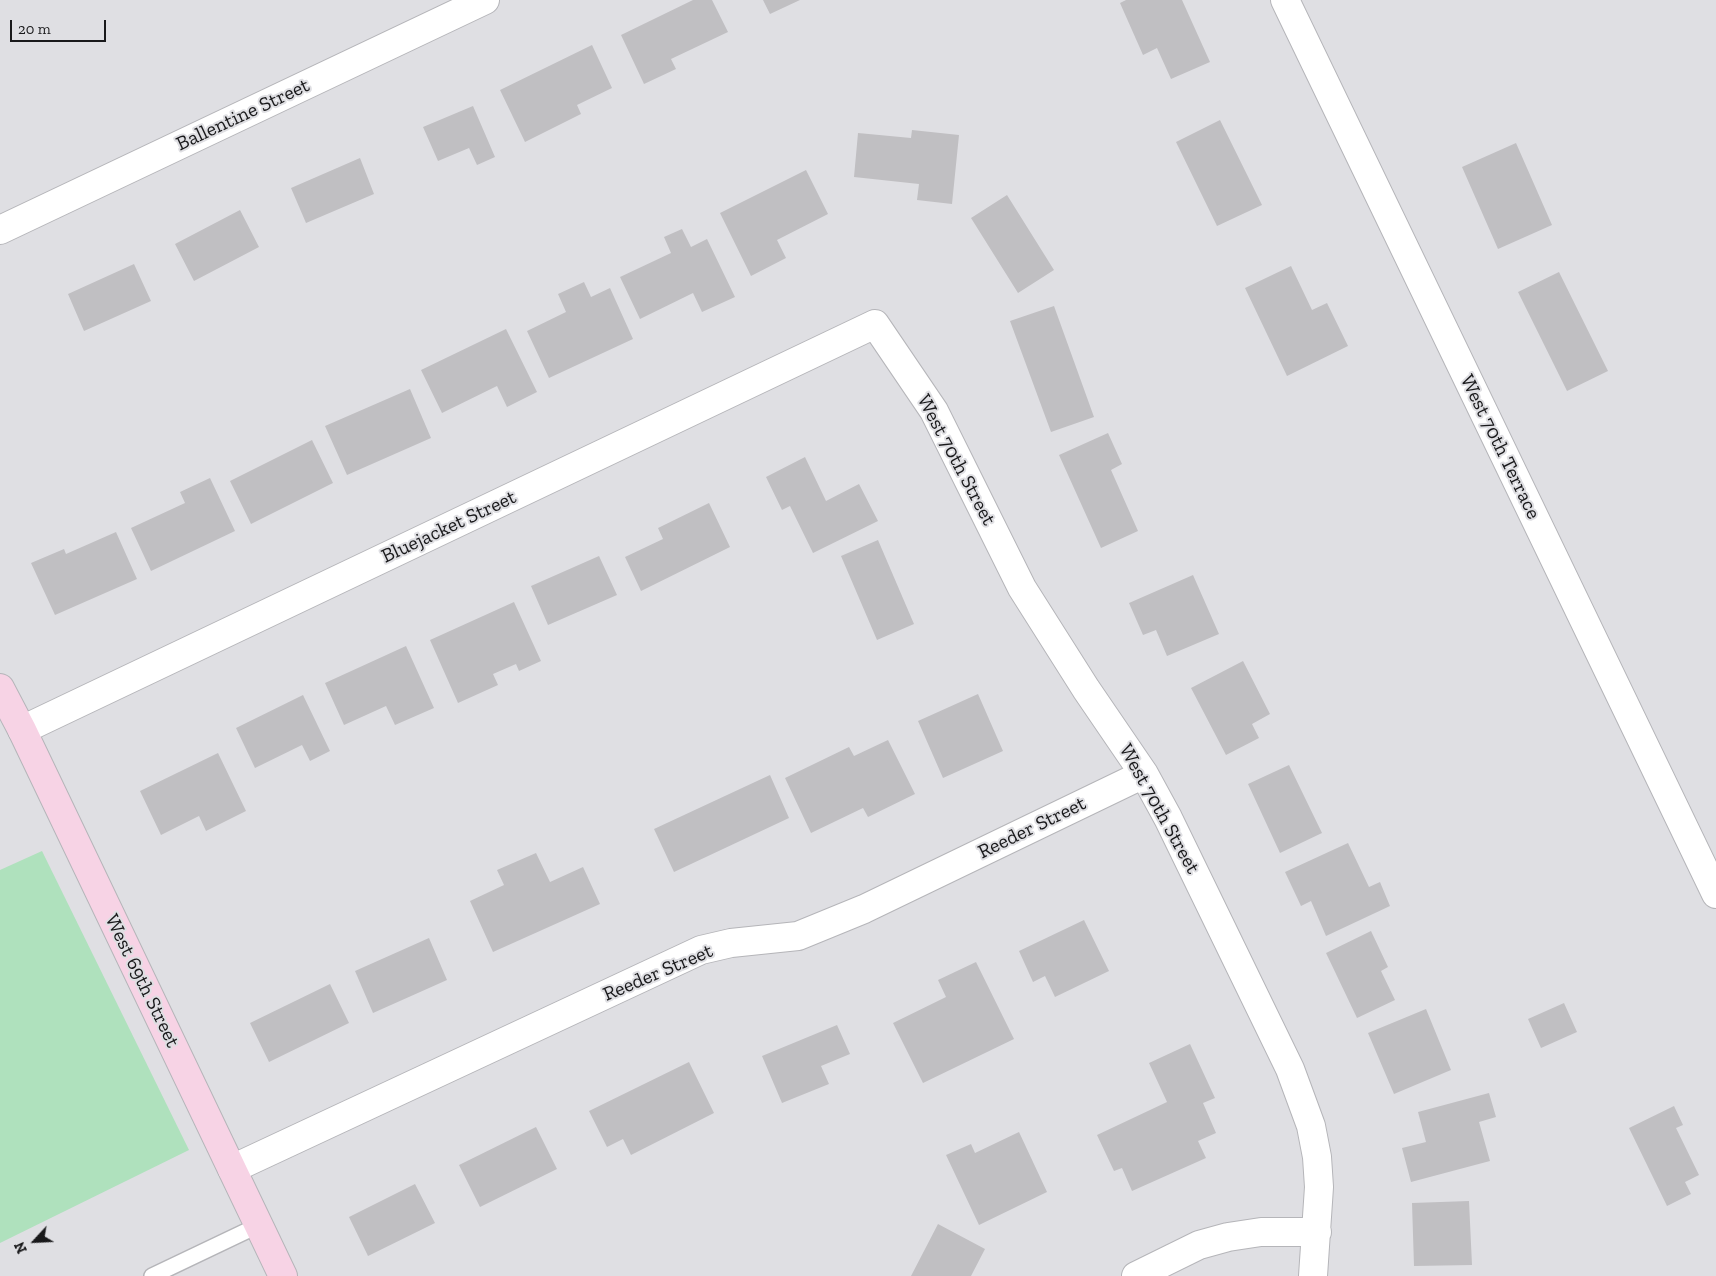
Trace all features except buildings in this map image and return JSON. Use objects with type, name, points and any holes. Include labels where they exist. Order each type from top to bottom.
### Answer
[{"type":"street","name":"Ballentine Street","points":[[0,230],[485,0]]},
{"type":"street","name":"West 70th Terrace","points":[[1285,0],[1716,894]]},
{"type":"street","name":"Bluejacket Street","points":[[22,730],[875,324]]},
{"type":"street","name":"West 70th Street","points":[[875,324],[934,411],[1022,588],[1086,690],[1144,774],[1168,818],[1302,1097],[1317,1157],[1319,1188],[1313,1276]]},
{"type":"street","name":"West 69th Street","points":[[0,688],[22,730],[283,1276]]},
{"type":"street","name":"Reeder Street","points":[[232,1169],[701,950],[731,943],[798,936],[864,909],[1144,774]]},
{"type":"street","points":[[1136,1276],[1199,1245],[1228,1237],[1262,1232],[1317,1232]]},
{"type":"lane","points":[[152,1276],[259,1225]]},
{"type":"green space","points":[[42,851],[189,1150],[0,1243],[0,870]]}]
